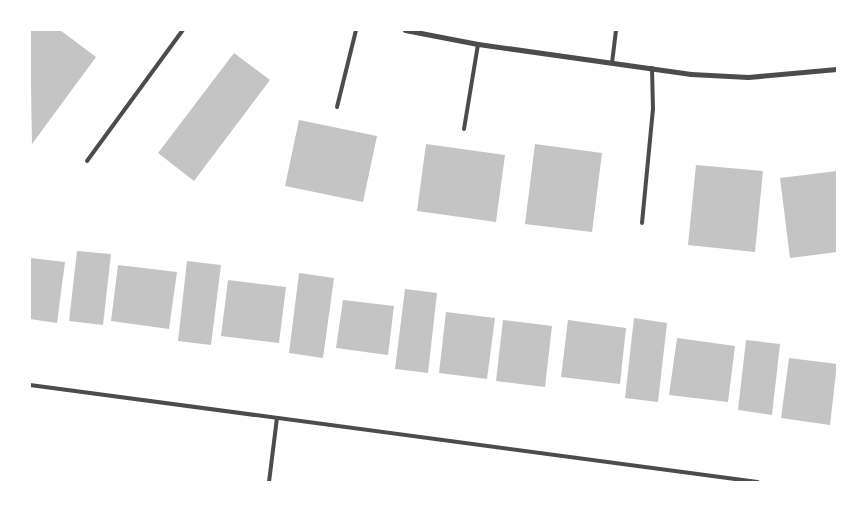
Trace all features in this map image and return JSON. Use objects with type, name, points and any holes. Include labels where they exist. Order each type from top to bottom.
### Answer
[{"type":"street","points":[[405,30],[478,44],[612,63],[748,77],[837,69]]},
{"type":"lane","points":[[87,161],[183,30]]},
{"type":"lane","points":[[337,107],[356,30]]},
{"type":"lane","points":[[612,63],[616,30]]},
{"type":"lane","points":[[464,129],[478,44]]},
{"type":"lane","points":[[642,223],[653,109],[652,68]]},
{"type":"lane","points":[[30,385],[758,482]]},
{"type":"lane","points":[[269,482],[277,418]]},
{"type":"building","points":[[30,30],[60,30],[96,57],[32,144]]},
{"type":"building","points":[[234,53],[270,80],[194,181],[158,153]]},
{"type":"building","points":[[299,120],[377,136],[363,202],[285,186]]},
{"type":"building","points":[[426,144],[505,155],[496,222],[417,211]]},
{"type":"building","points":[[535,144],[602,153],[592,232],[525,224]]},
{"type":"building","points":[[696,165],[763,171],[755,252],[688,245]]},
{"type":"building","points":[[837,171],[837,252],[790,258],[780,178]]},
{"type":"building","points":[[77,251],[111,254],[103,325],[69,321]]},
{"type":"building","points":[[30,258],[65,262],[57,323],[30,319]]},
{"type":"building","points":[[187,261],[221,265],[211,345],[178,341]]},
{"type":"building","points":[[118,265],[177,272],[169,329],[111,321]]},
{"type":"building","points":[[299,273],[334,278],[323,358],[289,353]]},
{"type":"building","points":[[228,280],[286,287],[279,343],[221,336]]},
{"type":"building","points":[[405,289],[437,293],[428,373],[395,369]]},
{"type":"building","points":[[343,300],[394,306],[388,355],[336,348]]},
{"type":"building","points":[[446,312],[495,318],[487,379],[439,373]]},
{"type":"building","points":[[634,318],[667,323],[658,402],[625,398]]},
{"type":"building","points":[[503,320],[552,326],[545,387],[496,381]]},
{"type":"building","points":[[568,320],[626,328],[620,384],[561,377]]},
{"type":"building","points":[[677,338],[735,346],[728,402],[669,395]]},
{"type":"building","points":[[746,340],[780,344],[772,415],[738,410]]},
{"type":"building","points":[[789,358],[837,364],[830,425],[781,418]]}]
